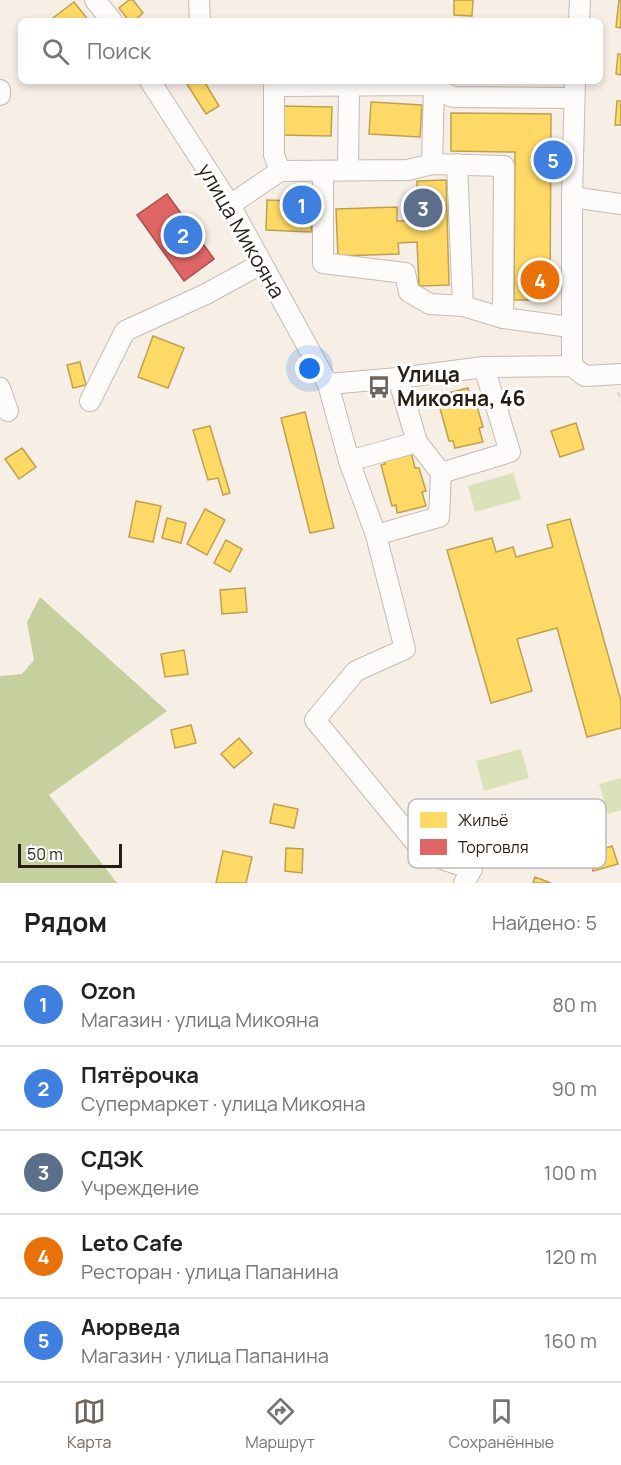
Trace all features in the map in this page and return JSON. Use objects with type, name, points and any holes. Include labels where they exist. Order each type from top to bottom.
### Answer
[{"type":"street","points":[[95,0],[110,18]]},
{"type":"street","points":[[200,0],[200,18]]},
{"type":"street","points":[[579,18],[580,0]]},
{"type":"street","name":"улица Микояна","points":[[152,84],[230,205],[328,384],[350,460],[376,535],[405,649],[356,671],[315,720],[408,833]]},
{"type":"street","points":[[348,170],[349,85]]},
{"type":"street","points":[[280,171],[274,155],[274,86],[429,85],[453,97],[575,89],[570,327],[572,366]]},
{"type":"street","points":[[432,164],[434,88]]},
{"type":"street","points":[[230,205],[280,171],[408,170],[432,164],[504,166],[503,318]]},
{"type":"street","points":[[457,164],[463,306]]},
{"type":"street","points":[[323,171],[323,263],[405,273],[409,292],[430,304],[463,306],[503,318],[570,327]]},
{"type":"street","points":[[572,197],[621,204]]},
{"type":"street","points":[[90,401],[125,331],[206,294],[261,264]]},
{"type":"street","points":[[328,384],[484,367],[572,366],[585,376],[621,374]]},
{"type":"street","points":[[441,473],[510,452],[484,367]]},
{"type":"street","points":[[376,535],[438,517],[441,473],[417,442],[398,378]]},
{"type":"street","points":[[0,388],[8,411]]},
{"type":"street","points":[[350,460],[417,442]]},
{"type":"street","name":"улица Микояна","points":[[464,883],[472,869],[469,868]]},
{"type":"green space","points":[[513,473],[521,499],[475,512],[468,486]]},
{"type":"green space","points":[[40,597],[167,711],[49,795],[117,883],[0,883],[0,676],[22,674],[34,660],[27,622]]},
{"type":"green space","points":[[521,749],[529,778],[484,791],[476,761]]},
{"type":"green space","points":[[621,778],[621,810],[608,814],[606,799],[604,799],[599,784]]},
{"type":"building: Жильё","points":[[129,0],[133,0],[143,13],[137,18],[127,18],[119,8]]},
{"type":"building: Жильё","points":[[454,0],[473,0],[472,16],[454,15]]},
{"type":"building: Жильё","points":[[619,0],[621,0],[621,28],[616,27]]},
{"type":"building: Жильё","points":[[74,2],[87,18],[53,18]]},
{"type":"building: Жильё","points":[[618,54],[621,54],[621,75],[616,74]]},
{"type":"building: Жильё","points":[[187,84],[206,84],[219,106],[206,114]]},
{"type":"building: Жильё","points":[[617,101],[621,101],[621,125],[615,125]]},
{"type":"building: Жильё","points":[[371,102],[422,105],[420,137],[369,134]]},
{"type":"building: Жильё","points":[[280,106],[332,107],[331,136],[280,135]]},
{"type":"building: Жильё","points":[[451,113],[551,114],[550,300],[514,300],[515,152],[451,151]]},
{"type":"building: Жильё","points":[[446,180],[449,285],[419,286],[417,242],[398,243],[399,254],[338,256],[336,209],[397,207],[397,221],[418,221],[417,181]]},
{"type":"building: Жильё","points":[[267,200],[313,202],[311,232],[266,230]]},
{"type":"building: Жильё","points":[[153,336],[184,348],[168,388],[138,377]]},
{"type":"building: Жильё","points":[[80,362],[86,385],[73,388],[67,365]]},
{"type":"building: Жильё","points":[[468,388],[472,404],[476,403],[483,427],[479,428],[483,442],[455,448],[453,441],[449,441],[438,401],[442,400],[440,395]]},
{"type":"building: Жильё","points":[[305,412],[334,528],[310,533],[281,418]]},
{"type":"building: Жильё","points":[[576,423],[584,449],[560,457],[551,431]]},
{"type":"building: Жильё","points":[[210,426],[230,493],[223,495],[218,478],[208,480],[193,430]]},
{"type":"building: Жильё","points":[[22,448],[36,467],[19,479],[5,459]]},
{"type":"building: Жильё","points":[[411,452],[415,468],[419,468],[426,491],[422,492],[426,506],[397,513],[396,505],[392,506],[381,465],[385,464],[383,459]]},
{"type":"building: Жильё","points":[[136,501],[161,506],[153,542],[129,537]]},
{"type":"building: Жильё","points":[[205,509],[225,520],[207,555],[187,544]]},
{"type":"building: Жильё","points":[[167,518],[186,523],[181,543],[162,538]]},
{"type":"building: Жильё","points":[[570,519],[621,701],[621,728],[587,737],[557,628],[517,639],[532,691],[491,703],[447,550],[492,538],[496,552],[513,547],[516,557],[553,547],[547,525]]},
{"type":"building: Жильё","points":[[226,540],[242,549],[230,572],[214,563]]},
{"type":"building: Жильё","points":[[245,588],[247,612],[222,614],[220,590]]},
{"type":"building: Жильё","points":[[184,650],[188,674],[165,677],[161,654]]},
{"type":"building: Жильё","points":[[191,725],[196,743],[175,748],[171,730]]},
{"type":"building: Жильё","points":[[239,738],[252,753],[234,768],[221,754]]},
{"type":"building: Жильё","points":[[274,804],[298,809],[294,828],[270,823]]},
{"type":"building: Жильё","points":[[612,846],[618,864],[606,867],[606,848]]},
{"type":"building: Жильё","points":[[286,848],[303,849],[302,873],[285,871]]},
{"type":"building: Жильё","points":[[223,851],[252,857],[246,883],[216,883]]},
{"type":"building: Жильё","points":[[535,877],[551,883],[533,883]]},
{"type":"building: Торговля","points":[[167,194],[214,259],[184,281],[137,215]]},
{"type":"place","name":"Аюрведа","points":[[553,160]]},
{"type":"place","name":"Ozon","points":[[302,205]]},
{"type":"place","name":"СДЭК","points":[[423,208]]},
{"type":"place","name":"Пятёрочка","points":[[183,235]]},
{"type":"place","name":"Leto Cafe","points":[[540,280]]},
{"type":"place","name":"Улица Микояна, 46","points":[[379,387]]}]
